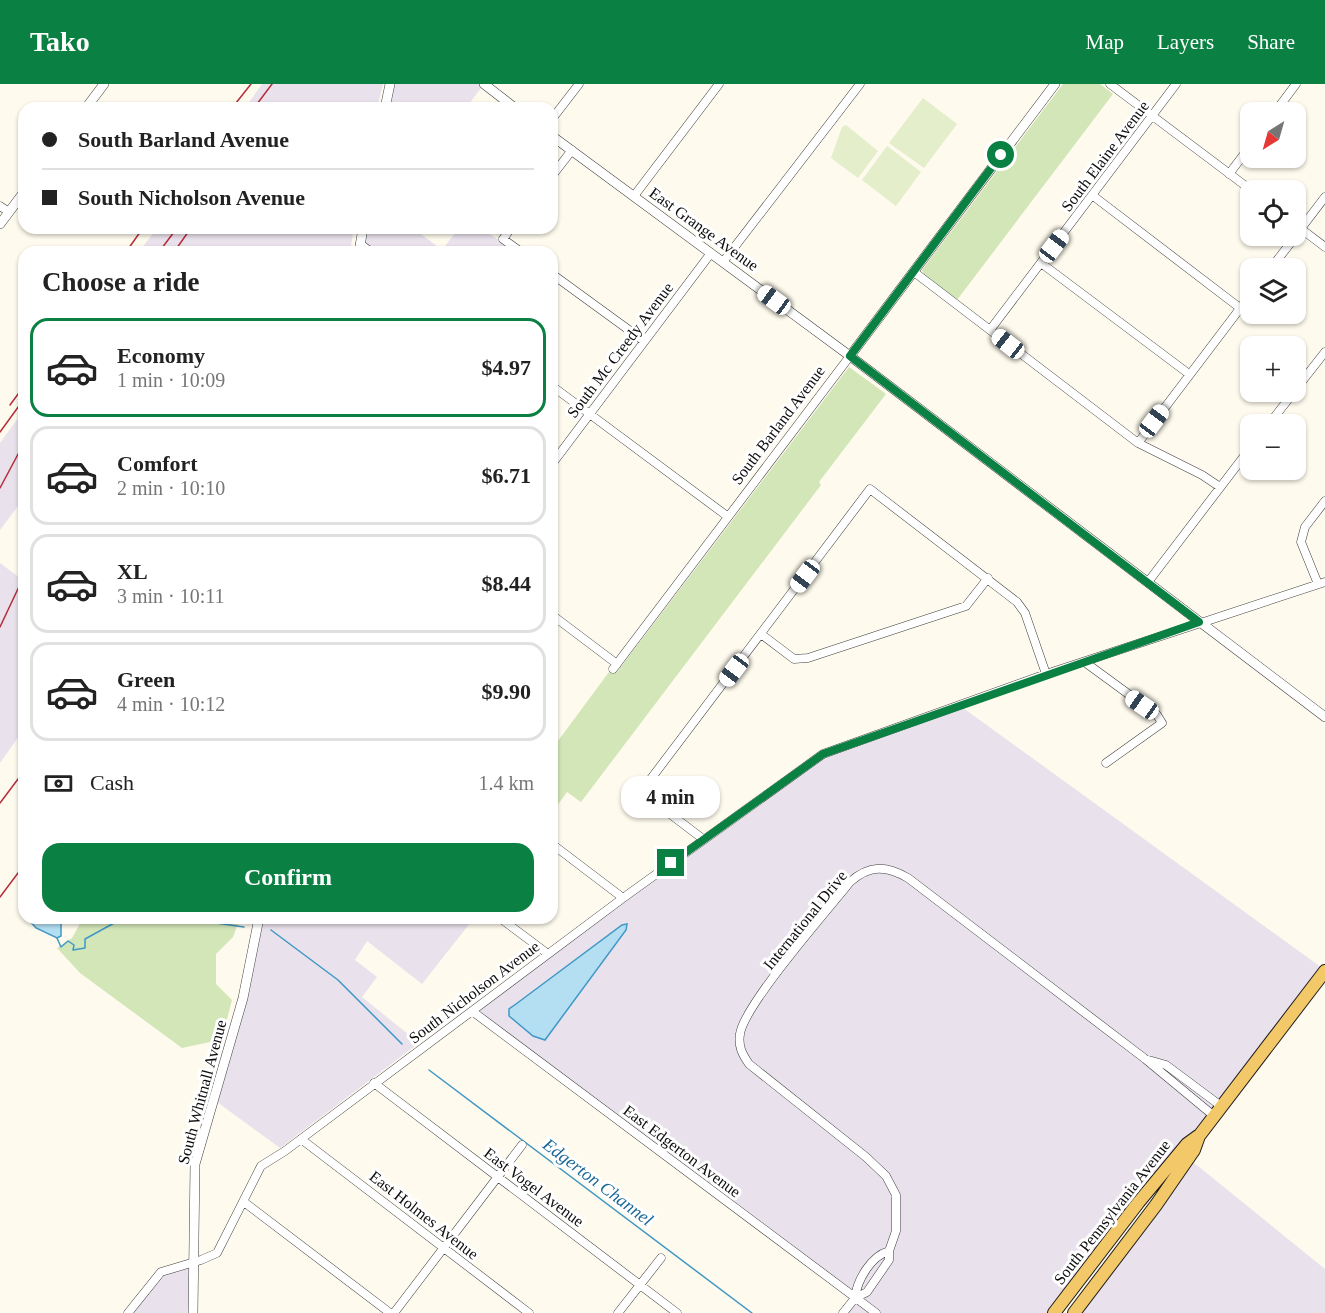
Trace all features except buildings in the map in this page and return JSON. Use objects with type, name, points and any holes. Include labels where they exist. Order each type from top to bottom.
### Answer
[{"type":"main road","name":"South Pennsylvania Avenue","points":[[1074,1313],[1159,1201],[1194,1150],[1199,1136],[1325,971]]},
{"type":"main road","name":"South Pennsylvania Avenue","points":[[1054,1313],[1138,1203],[1187,1144],[1199,1136]]},
{"type":"street","points":[[90,102],[104,84]]},
{"type":"street","points":[[386,102],[390,84]]},
{"type":"street","points":[[484,84],[507,102]]},
{"type":"street","points":[[558,111],[579,84]]},
{"type":"street","points":[[634,196],[719,84]]},
{"type":"street","points":[[723,262],[861,84]]},
{"type":"street","name":"South Barland Avenue","points":[[558,620],[615,667],[1054,84]]},
{"type":"street","points":[[1110,84],[1240,182]]},
{"type":"street","name":"South Elaine Avenue","points":[[990,330],[1176,84]]},
{"type":"street","points":[[1282,102],[1296,84]]},
{"type":"street","name":"East Grange Avenue","points":[[558,140],[850,356],[1325,717]]},
{"type":"street","points":[[558,168],[572,150]]},
{"type":"street","points":[[1229,174],[1240,160]]},
{"type":"street","points":[[1092,195],[1240,308],[1138,442]]},
{"type":"street","points":[[1306,220],[1325,197]]},
{"type":"street","points":[[0,224],[18,200]]},
{"type":"street","points":[[0,206],[9,212]]},
{"type":"street","points":[[507,234],[503,239],[513,246]]},
{"type":"street","points":[[1306,236],[1325,247]]},
{"type":"street","name":"South Mc Creedy Avenue","points":[[558,456],[711,253]]},
{"type":"street","points":[[1041,263],[1189,374]]},
{"type":"street","points":[[914,272],[1138,442],[1202,475],[1220,487]]},
{"type":"street","points":[[558,278],[644,341]]},
{"type":"street","points":[[1306,376],[1325,351]]},
{"type":"street","points":[[558,390],[728,516]]},
{"type":"street","points":[[1277,414],[1286,402]]},
{"type":"street","points":[[1148,582],[1240,461]]},
{"type":"street","points":[[703,839],[653,801],[648,790],[650,780],[870,489],[1017,602],[1025,613],[1046,674]]},
{"type":"street","points":[[1322,583],[1301,542],[1302,534],[1325,501]]},
{"type":"street","points":[[761,634],[794,658],[808,658],[966,606],[988,578]]},
{"type":"street","name":"South Nicholson Avenue","points":[[128,1313],[161,1272],[211,1257],[222,1247],[261,1166],[302,1139],[623,898],[823,754],[1046,674],[1086,663],[1199,622],[1322,583]]},
{"type":"street","points":[[1086,663],[1157,715],[1162,723],[1106,763]]},
{"type":"street","points":[[558,849],[623,898]]},
{"type":"street","name":"International Drive","points":[[855,1298],[867,1292],[889,1260],[889,1251],[896,1231],[897,1200],[886,1176],[867,1156],[755,1070],[740,1047],[740,1033],[750,1010],[856,877],[867,870],[882,867],[908,878],[1144,1058],[1218,1111]]},
{"type":"street","name":"South Whitnall Avenue","points":[[194,1313],[192,1262],[195,1164],[243,998],[259,924]]},
{"type":"street","points":[[508,924],[548,954]]},
{"type":"street","name":"East Edgerton Avenue","points":[[472,1011],[876,1313]]},
{"type":"street","name":"International Drive","points":[[1144,1058],[1166,1065],[1218,1111]]},
{"type":"street","name":"East Vogel Avenue","points":[[374,1083],[677,1313]]},
{"type":"street","name":"East Holmes Avenue","points":[[302,1139],[529,1313]]},
{"type":"street","points":[[244,1202],[392,1313],[522,1145]]},
{"type":"street","points":[[843,1313],[855,1298],[856,1285],[879,1253],[889,1251]]},
{"type":"street","points":[[618,1313],[660,1258]]},
{"type":"shaded area","points":[[262,84],[383,84],[378,102],[249,102]]},
{"type":"shaded area","points":[[392,84],[484,84],[470,102],[389,102]]},
{"type":"shaded area","points":[[152,234],[353,234],[351,246],[144,246]]},
{"type":"shaded area","points":[[365,234],[421,234],[437,246],[363,246]]},
{"type":"shaded area","points":[[454,234],[490,234],[507,246],[445,246]]},
{"type":"shaded area","points":[[18,418],[18,506],[0,530],[0,443]]},
{"type":"shaded area","points":[[0,563],[18,576],[18,738],[0,763]]},
{"type":"shaded area","points":[[959,705],[1325,970],[1054,1313],[843,1313],[854,1298],[472,1011],[823,754]]},
{"type":"shaded area","points":[[263,924],[469,924],[422,984],[367,941],[355,960],[377,977],[362,997],[419,1043],[280,1148],[217,1102],[245,1005]]},
{"type":"shaded area","points":[[1193,1162],[1325,1269],[1325,1313],[1079,1313]]},
{"type":"shaded area","points":[[192,1262],[193,1313],[133,1313],[158,1280],[177,1267]]},
{"type":"green space","points":[[1063,84],[1100,84],[1113,94],[957,300],[924,275],[922,270]]},
{"type":"green space","points":[[923,98],[957,124],[924,168],[889,143]]},
{"type":"green space","points":[[846,125],[878,151],[858,178],[831,158],[842,127]]},
{"type":"green space","points":[[887,146],[921,172],[896,206],[862,180]]},
{"type":"green space","points":[[849,367],[886,394],[819,482],[821,485],[581,802],[567,792],[558,805],[558,741],[612,668],[617,672]]},
{"type":"green space","points":[[80,924],[238,924],[233,937],[216,954],[216,984],[232,1000],[226,1023],[218,1023],[210,1042],[182,1048],[80,973],[57,948],[72,938]]},
{"type":"water","points":[[32,924],[61,924],[61,936],[57,938]]},
{"type":"water","points":[[627,924],[626,930],[545,1040],[533,1036],[509,1016],[509,1009],[622,925]]},
{"type":"waterway","name":"Edgerton Channel","points":[[57,938],[61,947],[68,941],[74,945],[73,950],[85,948],[85,939],[112,924]]},
{"type":"waterway","name":"Edgerton Channel","points":[[223,924],[244,927]]},
{"type":"waterway","name":"Edgerton Channel","points":[[271,930],[338,980],[402,1044]]},
{"type":"waterway","name":"Edgerton Channel","points":[[429,1070],[752,1313]]},
{"type":"railway","points":[[237,102],[251,84]]},
{"type":"railway","points":[[258,102],[272,84]]},
{"type":"railway","points":[[130,246],[139,234]]},
{"type":"railway","points":[[164,246],[172,234]]},
{"type":"railway","points":[[178,246],[187,234]]},
{"type":"railway","points":[[10,405],[18,394]]},
{"type":"railway","points":[[0,432],[18,407]]},
{"type":"railway","points":[[0,488],[18,454]]},
{"type":"railway","points":[[0,627],[18,589]]},
{"type":"railway","points":[[0,803],[18,779]]},
{"type":"railway","points":[[0,897],[18,873]]},
{"type":"route","points":[[671,863],[823,754],[1199,622],[850,356],[1001,155]]}]
